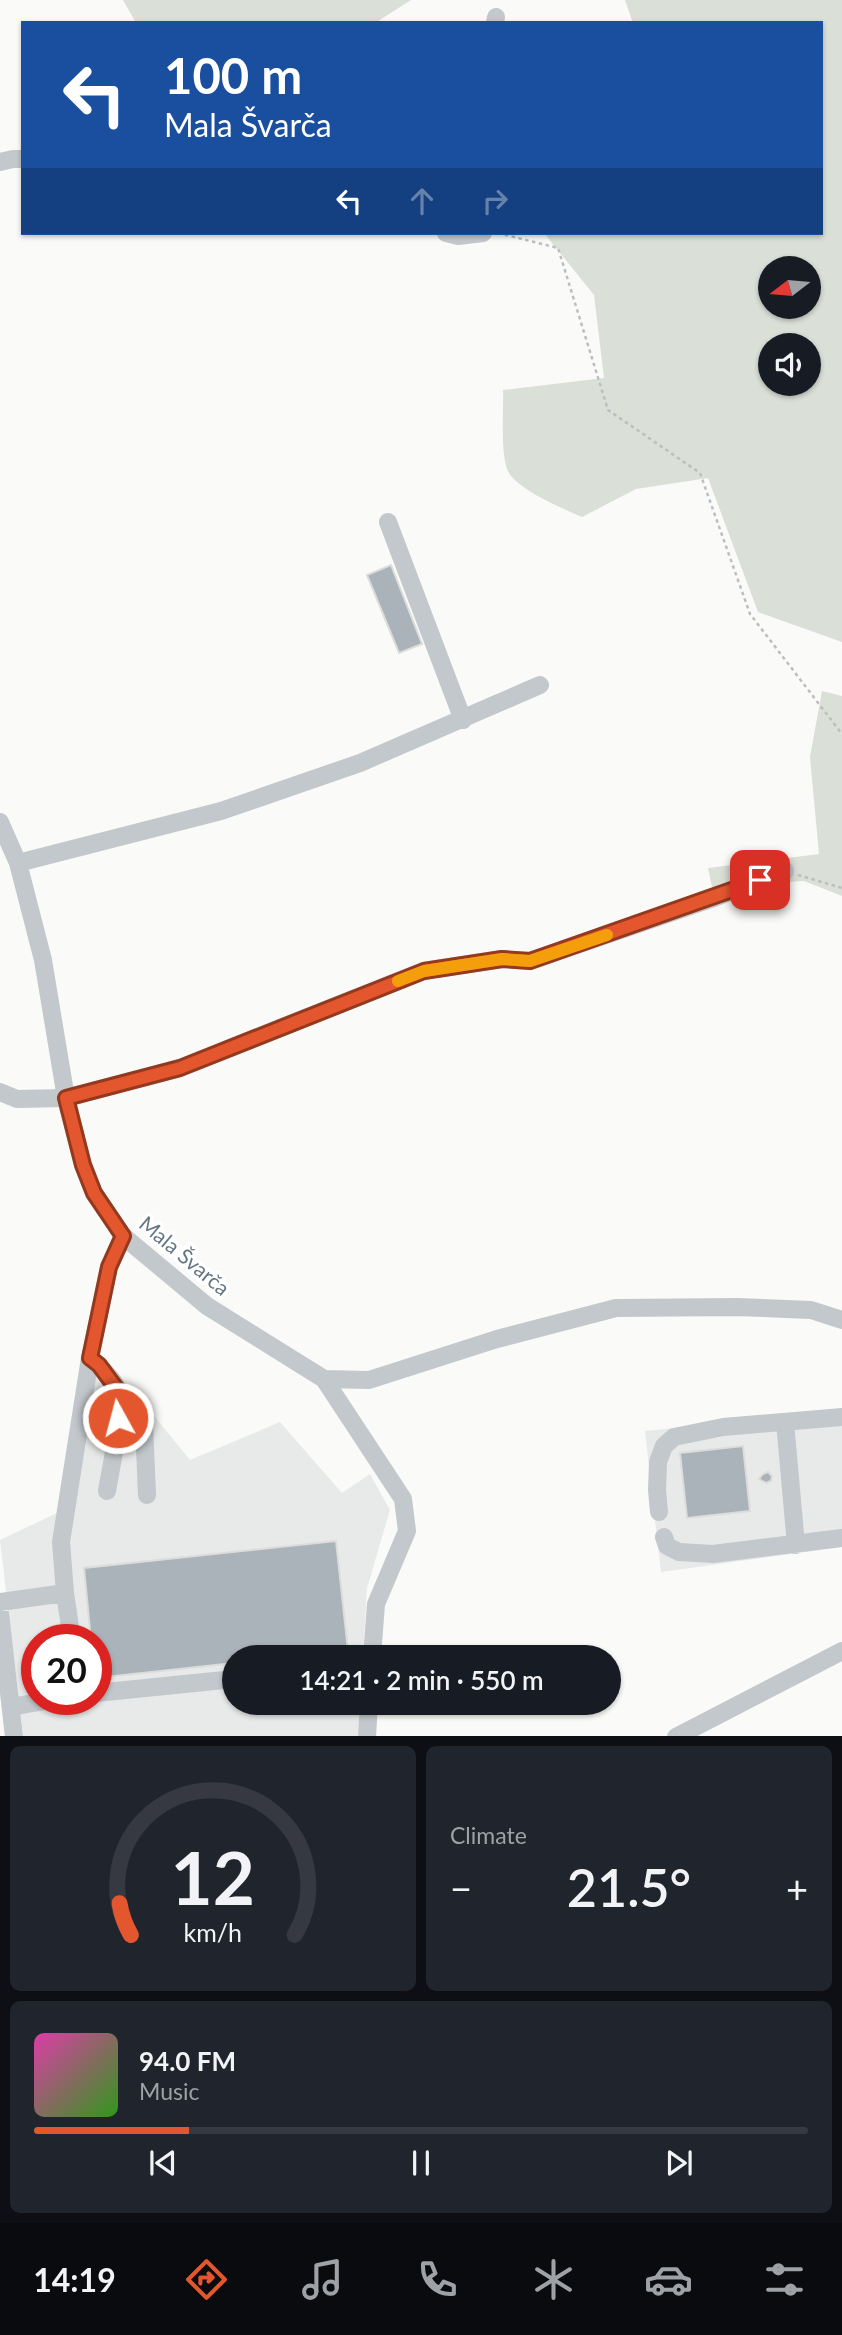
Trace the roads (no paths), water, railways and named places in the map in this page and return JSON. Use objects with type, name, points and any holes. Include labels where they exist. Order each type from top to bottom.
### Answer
[{"type":"street","points":[[0,162],[21,159]]},
{"type":"street","points":[[388,522],[463,720]]},
{"type":"street","points":[[18,863],[221,811],[360,764],[540,685]]},
{"type":"street","name":"Mala Švarča","points":[[0,824],[18,863],[43,960],[66,1098],[83,1165],[94,1193],[123,1236],[207,1306],[324,1379],[403,1499],[407,1531],[376,1604],[373,1645]]},
{"type":"street","points":[[0,1092],[17,1099],[66,1098],[180,1068],[424,971],[502,959],[530,961],[785,871]]},
{"type":"street","points":[[70,1624],[61,1542],[90,1358],[109,1267],[123,1236]]},
{"type":"street","points":[[324,1379],[369,1380],[497,1339],[616,1308],[737,1307],[811,1310],[842,1320]]},
{"type":"street","points":[[90,1358],[131,1404],[144,1424],[147,1495]]},
{"type":"street","points":[[107,1492],[118,1418],[119,1392]]},
{"type":"street","points":[[659,1512],[658,1462],[664,1446],[674,1437],[723,1427],[842,1417]]},
{"type":"street","points":[[785,1422],[796,1545]]},
{"type":"street","points":[[664,1537],[667,1546],[679,1552],[713,1554],[842,1538]]},
{"type":"street","points":[[0,1602],[65,1593]]},
{"type":"street","points":[[0,1613],[14,1736]]},
{"type":"street","points":[[678,1736],[842,1651]]},
{"type":"street","points":[[112,1691],[222,1680]]},
{"type":"street","points":[[11,1707],[21,1705]]},
{"type":"street","points":[[367,1736],[368,1715]]}]
